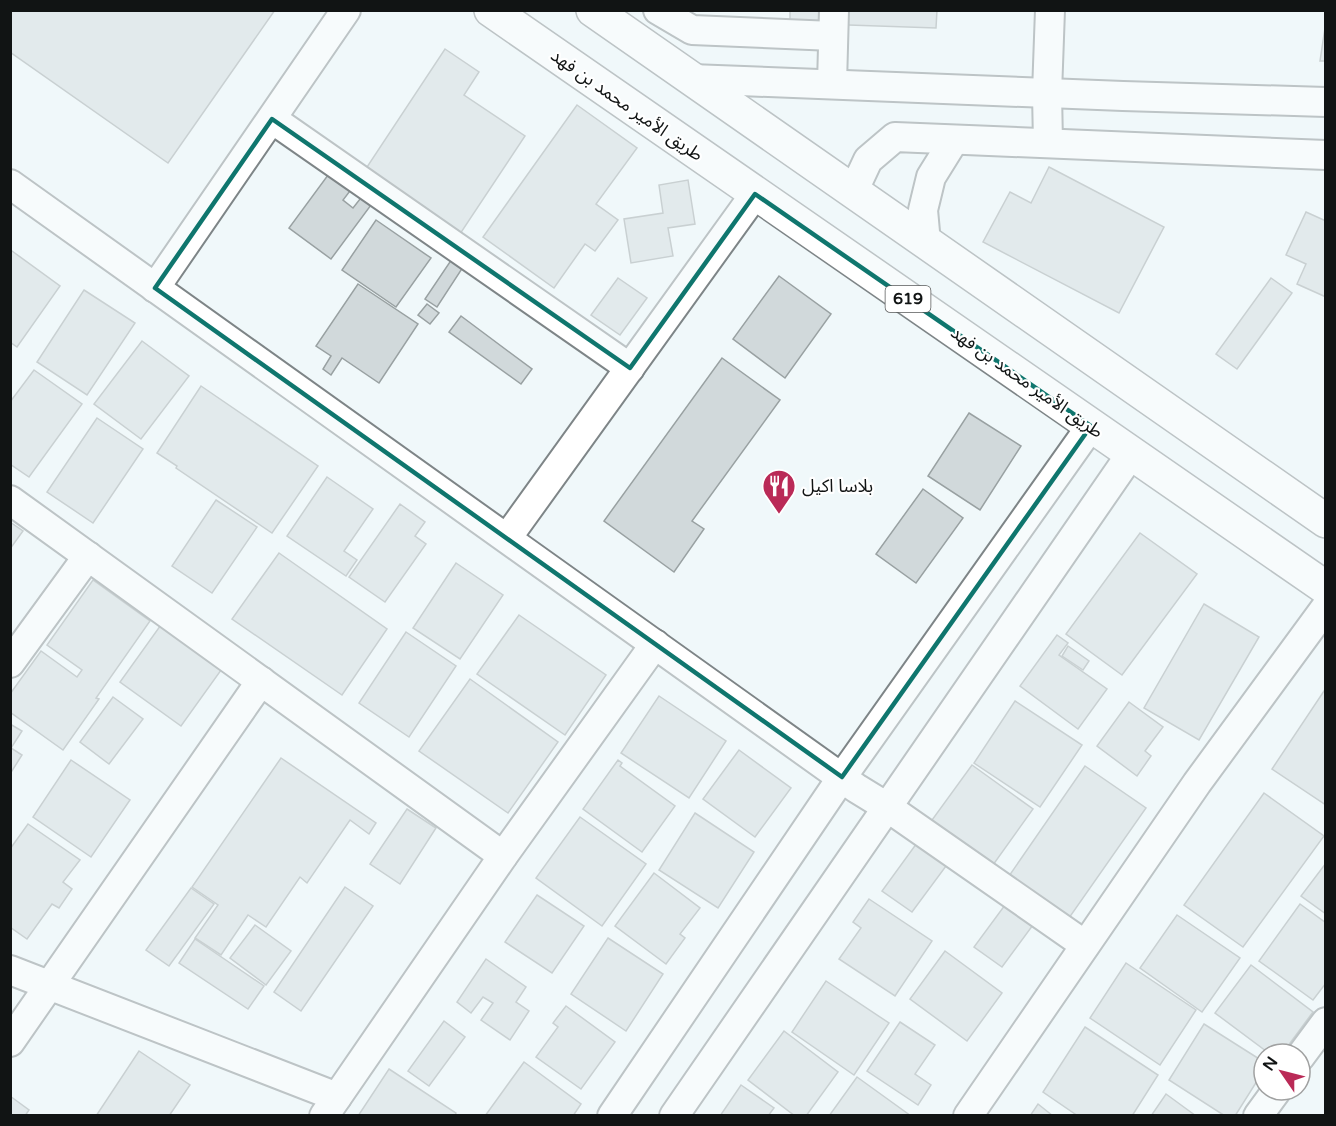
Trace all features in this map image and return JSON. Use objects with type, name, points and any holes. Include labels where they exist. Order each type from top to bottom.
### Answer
[{"type":"highway","name":"طريق الأمير محمد بن فهد","points":[[491,10],[1326,588]]},
{"type":"highway","points":[[593,10],[640,24],[691,79],[1326,521]]},
{"type":"street","points":[[155,288],[346,10]]},
{"type":"street","points":[[658,10],[692,30],[833,23],[832,84]]},
{"type":"street","points":[[1048,143],[1050,10]]},
{"type":"street","points":[[691,79],[1326,102]]},
{"type":"street","points":[[272,118],[630,368]]},
{"type":"street","points":[[853,192],[868,160],[895,137],[1326,155]]},
{"type":"street","points":[[926,243],[923,210],[931,177],[954,140]]},
{"type":"street","points":[[13,192],[155,288],[842,777],[1085,945]]},
{"type":"street","points":[[507,538],[755,194]]},
{"type":"street","points":[[612,1116],[842,777],[1091,426]]},
{"type":"street","points":[[675,1116],[1131,454]]},
{"type":"street","points":[[10,500],[503,856]]},
{"type":"street","points":[[10,663],[88,556]]},
{"type":"street","points":[[968,1116],[1197,783],[1326,607]]},
{"type":"street","points":[[10,970],[331,1106],[503,856],[655,644]]},
{"type":"street","points":[[10,1041],[261,681]]},
{"type":"street","points":[[1311,1042],[1326,1022]]},
{"type":"street","points":[[1258,1116],[1268,1102]]},
{"type":"highlighted area","points":[[272,119],[630,368],[755,194],[1091,426],[842,777],[155,288]]},
{"type":"building","points":[[10,10],[275,10],[168,163],[10,52]]},
{"type":"building","points":[[790,10],[937,10],[936,28],[790,23]]},
{"type":"building","points":[[1326,21],[1326,61],[1320,61]]},
{"type":"building","points":[[445,49],[479,72],[464,95],[525,136],[456,240],[365,170]]},
{"type":"building","points":[[577,105],[637,148],[596,204],[618,220],[595,251],[585,244],[554,288],[483,237]]},
{"type":"building","points":[[1049,167],[1164,227],[1119,313],[983,242],[1010,192],[1031,203]]},
{"type":"building","points":[[331,171],[353,187],[343,200],[353,208],[364,194],[374,201],[331,259],[289,228]]},
{"type":"building","points":[[688,180],[695,224],[668,228],[673,256],[631,263],[624,219],[663,213],[659,185]]},
{"type":"building","points":[[1306,212],[1326,221],[1326,297],[1297,284],[1306,264],[1286,255]]},
{"type":"building","points":[[376,220],[431,258],[396,307],[342,270]]},
{"type":"building","points":[[12,251],[60,286],[17,347],[10,342],[10,253]]},
{"type":"building","points":[[456,253],[467,261],[437,307],[425,299]]},
{"type":"building","points":[[779,276],[831,314],[785,378],[733,339]]},
{"type":"building","points":[[618,278],[647,298],[620,335],[591,315]]},
{"type":"building","points":[[1271,278],[1292,293],[1237,369],[1216,354]]},
{"type":"building","points":[[358,284],[418,324],[379,383],[342,358],[331,375],[323,369],[331,356],[316,346]]},
{"type":"building","points":[[84,290],[135,323],[87,395],[37,362]]},
{"type":"building","points":[[427,304],[439,313],[430,324],[418,315]]},
{"type":"building","points":[[461,316],[532,369],[521,384],[449,332]]},
{"type":"building","points":[[142,341],[189,376],[141,439],[94,404]]},
{"type":"building","points":[[722,358],[780,400],[692,521],[704,529],[674,572],[604,521]]},
{"type":"building","points":[[34,370],[82,404],[29,477],[10,464],[10,402]]},
{"type":"building","points":[[201,386],[318,466],[272,533],[157,453]]},
{"type":"building","points":[[969,413],[1021,446],[980,510],[928,476]]},
{"type":"building","points":[[97,418],[143,449],[93,523],[47,492]]},
{"type":"building","points":[[327,477],[373,509],[344,551],[357,560],[346,576],[287,536]]},
{"type":"building","points":[[923,489],[963,518],[916,583],[876,554]]},
{"type":"building","points":[[216,500],[257,527],[212,593],[172,566]]},
{"type":"building","points":[[400,504],[425,522],[415,536],[426,544],[385,602],[349,577]]},
{"type":"building","points":[[10,522],[23,531],[10,549]]},
{"type":"building","points":[[1140,533],[1197,574],[1122,675],[1066,634]]},
{"type":"building","points":[[279,553],[387,629],[342,695],[232,619]]},
{"type":"building","points":[[456,563],[503,595],[460,659],[413,628]]},
{"type":"building","points":[[93,580],[150,621],[63,750],[10,712],[10,694],[41,651],[77,677],[82,670],[47,645]]},
{"type":"building","points":[[1204,604],[1259,637],[1199,740],[1144,708]]},
{"type":"building","points":[[519,615],[606,675],[565,735],[477,674]]},
{"type":"building","points":[[163,622],[224,666],[181,726],[120,682]]},
{"type":"building","points":[[406,632],[456,666],[409,737],[359,703]]},
{"type":"building","points":[[1057,635],[1068,643],[1059,655],[1107,689],[1078,729],[1020,686]]},
{"type":"building","points":[[1068,646],[1089,661],[1083,670],[1062,656]]},
{"type":"building","points":[[470,679],[558,742],[508,813],[419,751]]},
{"type":"building","points":[[1326,688],[1326,805],[1272,769]]},
{"type":"building","points":[[659,696],[726,741],[689,798],[621,753]]},
{"type":"building","points":[[113,697],[143,719],[109,764],[80,742]]},
{"type":"building","points":[[1015,701],[1082,745],[1040,807],[974,763]]},
{"type":"building","points":[[1129,702],[1163,727],[1145,751],[1151,756],[1137,776],[1097,746]]},
{"type":"building","points":[[10,724],[22,731],[11,748],[22,755],[10,774]]},
{"type":"building","points":[[739,750],[791,788],[755,837],[703,799]]},
{"type":"building","points":[[281,758],[376,823],[369,834],[350,820],[307,883],[300,877],[266,927],[248,915],[221,955],[195,938],[218,905],[192,887]]},
{"type":"building","points":[[71,760],[130,800],[91,857],[33,817]]},
{"type":"building","points":[[618,760],[622,763],[620,766],[675,806],[642,852],[583,809]]},
{"type":"building","points":[[972,765],[1033,809],[993,865],[932,820]]},
{"type":"building","points":[[1085,766],[1146,808],[1069,918],[1009,876]]},
{"type":"building","points":[[1264,793],[1324,836],[1243,947],[1184,905]]},
{"type":"building","points":[[407,809],[436,828],[400,884],[370,864]]},
{"type":"building","points":[[695,813],[754,852],[718,908],[659,870]]},
{"type":"building","points":[[580,817],[646,864],[602,926],[536,878]]},
{"type":"building","points":[[28,824],[80,860],[63,882],[72,889],[59,908],[52,904],[27,939],[10,927],[10,849]]},
{"type":"building","points":[[922,836],[952,858],[912,912],[882,891]]},
{"type":"building","points":[[1326,863],[1326,914],[1301,896]]},
{"type":"building","points":[[654,873],[700,908],[680,934],[685,938],[666,964],[615,926]]},
{"type":"building","points":[[345,887],[373,906],[301,1011],[274,992]]},
{"type":"building","points":[[191,888],[214,904],[169,966],[146,950]]},
{"type":"building","points":[[537,895],[584,926],[552,973],[505,942]]},
{"type":"building","points":[[869,899],[932,941],[895,996],[839,959],[861,928],[853,922]]},
{"type":"building","points":[[1300,904],[1326,923],[1326,983],[1313,1000],[1259,961]]},
{"type":"building","points":[[1005,905],[1033,925],[1002,967],[974,947]]},
{"type":"building","points":[[1177,915],[1240,958],[1202,1012],[1140,968]]},
{"type":"building","points":[[255,925],[291,951],[266,985],[230,958]]},
{"type":"building","points":[[608,938],[663,974],[626,1031],[571,994]]},
{"type":"building","points":[[195,939],[264,986],[248,1009],[179,963]]},
{"type":"building","points":[[945,951],[1002,993],[967,1041],[910,999]]},
{"type":"building","points":[[486,959],[526,987],[516,1002],[529,1011],[510,1040],[481,1020],[493,1003],[483,997],[471,1013],[457,1002]]},
{"type":"building","points":[[1126,963],[1196,1010],[1160,1065],[1090,1018]]},
{"type":"building","points":[[1251,965],[1313,1012],[1291,1042],[1254,1042],[1215,1013]]},
{"type":"building","points":[[826,981],[889,1023],[854,1075],[792,1032]]},
{"type":"building","points":[[566,1006],[615,1042],[581,1089],[536,1057],[558,1027],[553,1023]]},
{"type":"building","points":[[444,1021],[465,1037],[429,1086],[408,1071]]},
{"type":"building","points":[[900,1022],[935,1045],[915,1074],[931,1085],[918,1105],[867,1071]]},
{"type":"building","points":[[1204,1024],[1252,1054],[1252,1089],[1235,1116],[1225,1116],[1169,1080]]},
{"type":"building","points":[[1085,1027],[1158,1075],[1132,1116],[1078,1116],[1043,1092]]},
{"type":"building","points":[[784,1031],[838,1072],[806,1116],[795,1116],[748,1080]]},
{"type":"building","points":[[139,1051],[190,1085],[169,1116],[96,1116]]},
{"type":"building","points":[[524,1062],[581,1104],[573,1116],[485,1116]]},
{"type":"building","points":[[389,1069],[456,1113],[455,1116],[358,1116]]},
{"type":"building","points":[[857,1077],[911,1116],[829,1116]]},
{"type":"building","points":[[741,1085],[774,1108],[768,1116],[720,1116]]},
{"type":"building","points":[[1166,1094],[1196,1116],[1151,1116]]},
{"type":"building","points":[[10,1096],[29,1110],[25,1116],[10,1116]]},
{"type":"building","points":[[1038,1104],[1053,1116],[1030,1116]]},
{"type":"place","name":"بلاسا اكيل","points":[[779,515]]}]
